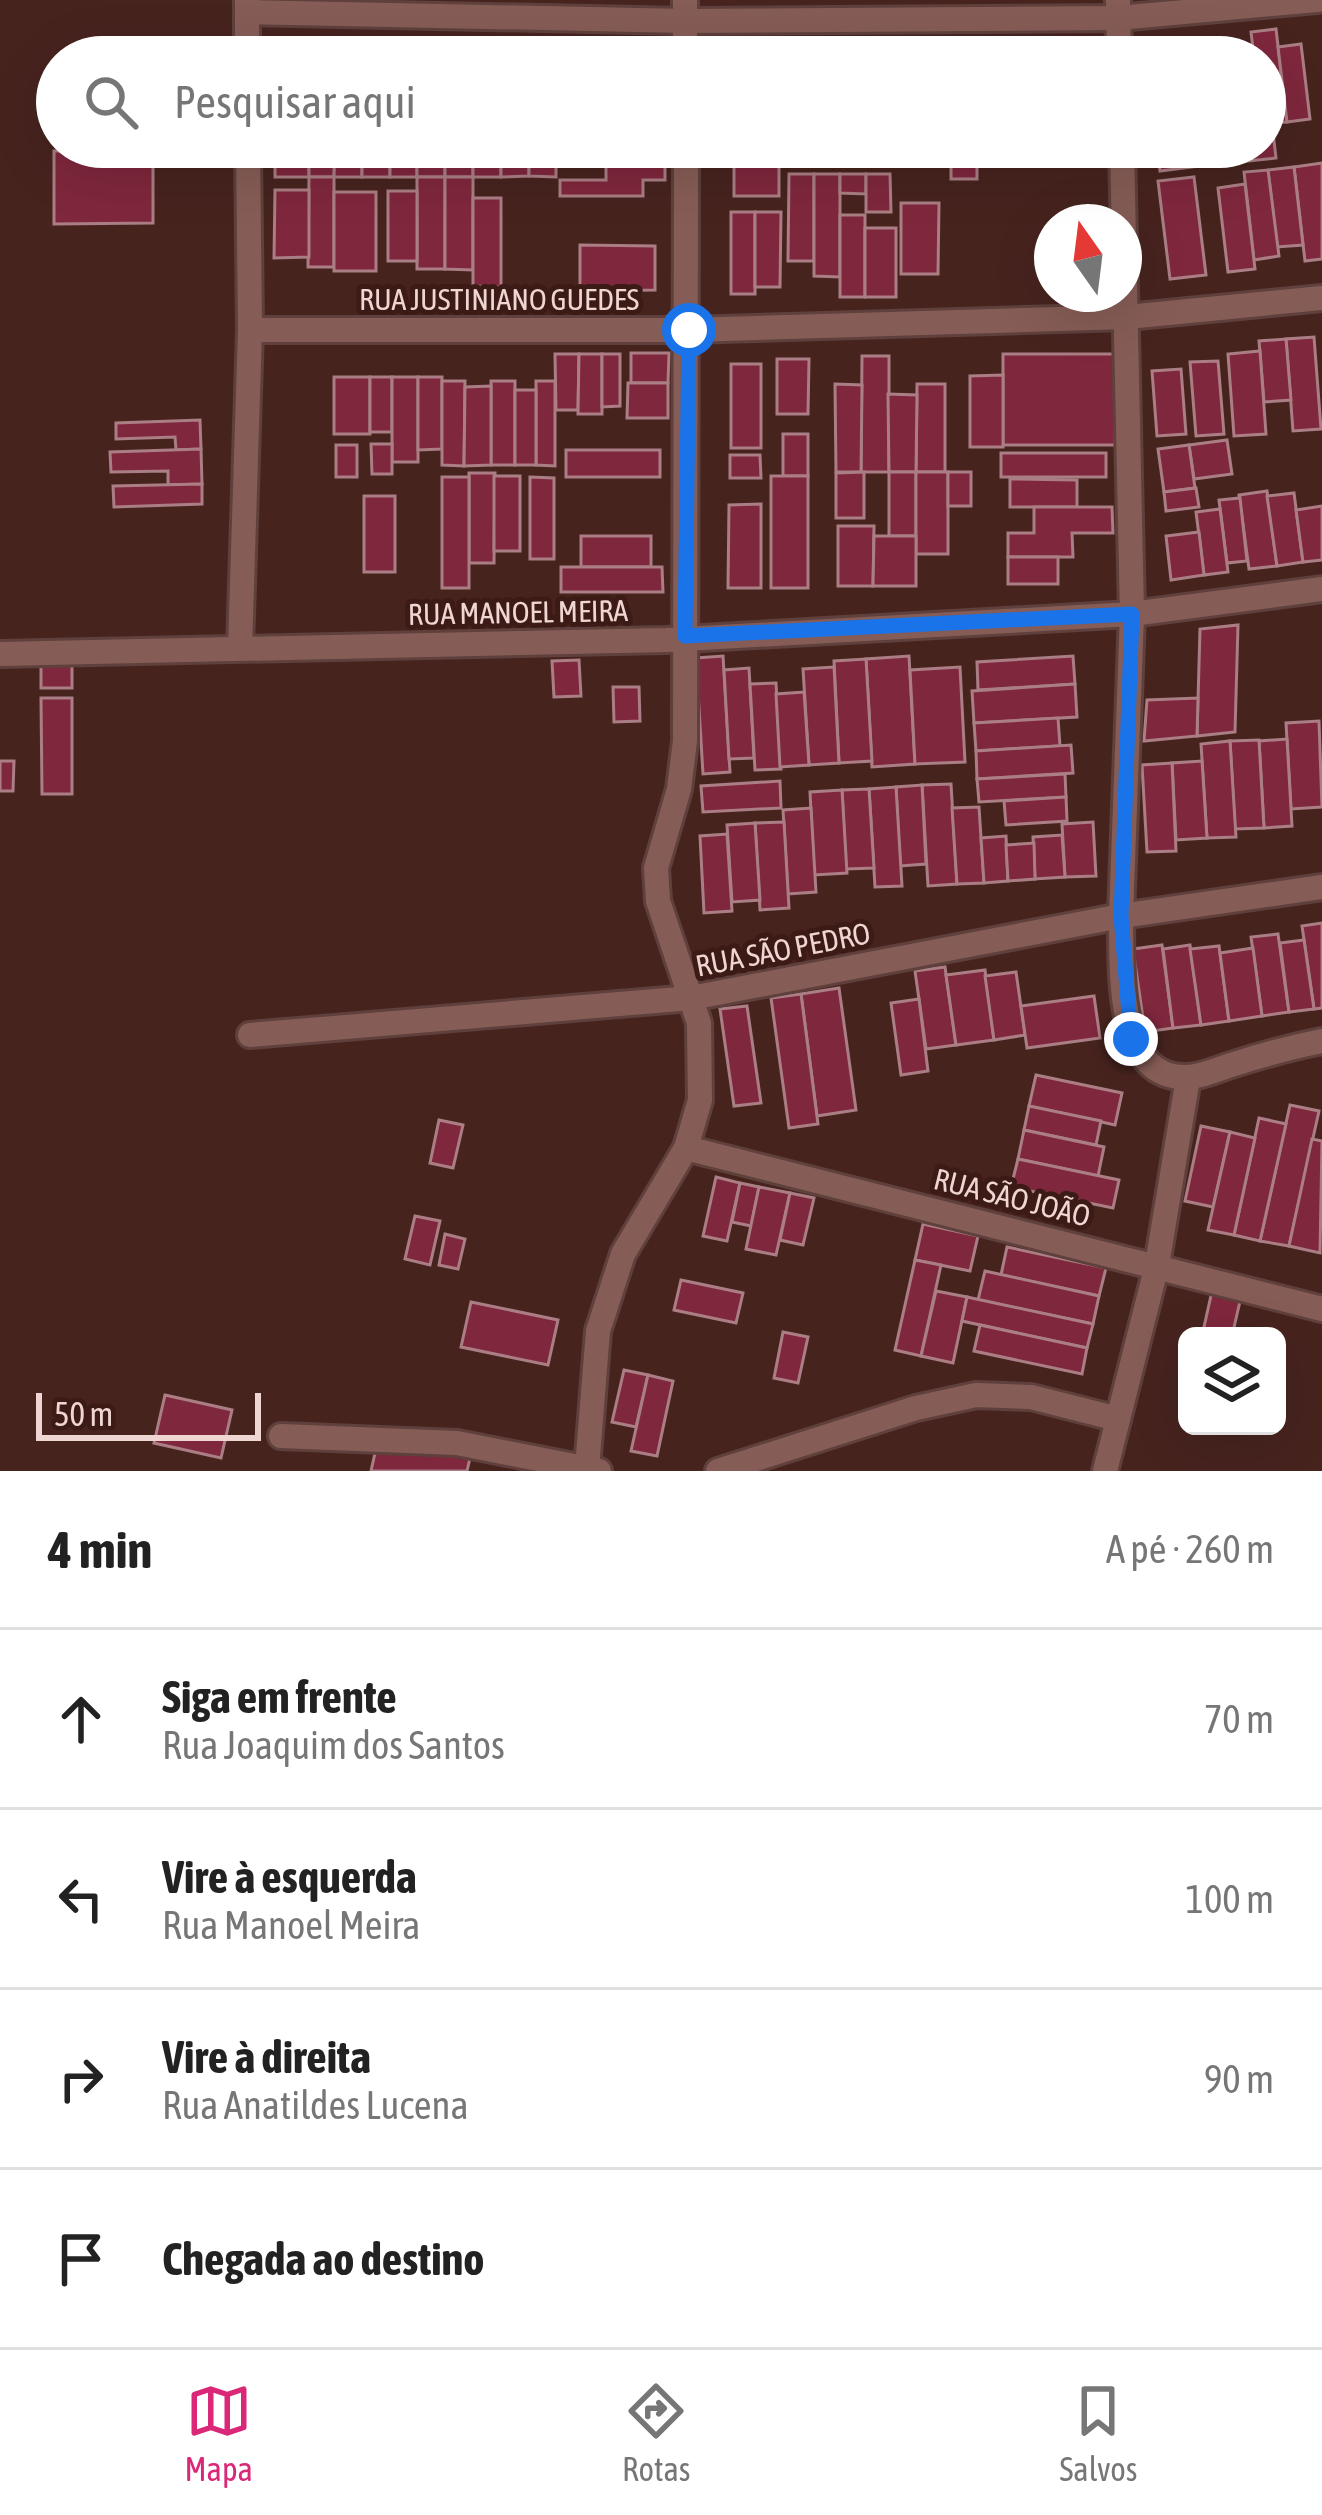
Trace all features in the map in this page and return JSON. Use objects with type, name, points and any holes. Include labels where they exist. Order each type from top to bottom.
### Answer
[{"type":"street","points":[[248,36],[247,6],[1118,9],[1318,0]]},
{"type":"street","points":[[240,648],[250,330],[248,168]]},
{"type":"street","points":[[281,1436],[457,1443],[593,1469],[598,1331],[622,1254],[686,1148],[700,1100],[702,1050],[691,998],[658,902],[656,868],[679,789],[685,740],[686,168]]},
{"type":"street","points":[[1123,168],[1132,614],[1121,916],[1131,1039],[1144,1062],[1162,1074],[1188,1078],[1322,1041]]},
{"type":"street","name":"RUA JUSTINIANO GUEDES","points":[[250,330],[689,330],[1127,317],[1322,298]]},
{"type":"street","name":"RUA MANOEL MEIRA","points":[[0,654],[666,640],[1132,614],[1322,589]]},
{"type":"street","name":"RUA SÃO PEDRO","points":[[250,1035],[691,998],[1121,916],[1322,887]]},
{"type":"street","points":[[1105,1471],[1157,1265],[1188,1078]]},
{"type":"street","name":"RUA SÃO JOÃO","points":[[686,1148],[1322,1309]]},
{"type":"street","points":[[718,1471],[916,1408],[976,1394],[1031,1397],[1118,1419]]},
{"type":"building","points":[[1276,29],[1277,36],[1251,36],[1251,32]]},
{"type":"building","points":[[1301,44],[1310,119],[1287,122],[1286,46]]},
{"type":"building","points":[[1322,163],[1322,259],[1305,261],[1294,167]]},
{"type":"building","points":[[1294,167],[1303,245],[1277,247],[1268,170]]},
{"type":"building","points":[[54,168],[153,168],[153,223],[54,224]]},
{"type":"building","points":[[275,168],[309,168],[309,177],[275,177]]},
{"type":"building","points":[[309,168],[334,168],[334,177],[309,177]]},
{"type":"building","points":[[334,168],[362,168],[362,177],[334,177]]},
{"type":"building","points":[[362,168],[390,168],[390,177],[362,177]]},
{"type":"building","points":[[390,168],[417,168],[417,177],[390,177]]},
{"type":"building","points":[[417,168],[445,168],[445,177],[417,177]]},
{"type":"building","points":[[445,168],[473,168],[473,177],[445,177]]},
{"type":"building","points":[[473,168],[501,168],[501,177],[473,177]]},
{"type":"building","points":[[501,168],[529,168],[529,176],[501,177]]},
{"type":"building","points":[[529,168],[556,168],[556,177],[529,176]]},
{"type":"building","points":[[606,168],[665,168],[665,180],[643,180],[643,196],[560,196],[560,180],[606,180]]},
{"type":"building","points":[[734,168],[779,168],[779,196],[734,196]]},
{"type":"building","points":[[951,168],[977,168],[977,179],[951,179]]},
{"type":"building","points":[[1268,170],[1279,256],[1254,260],[1244,172]]},
{"type":"building","points":[[789,174],[814,174],[814,261],[788,261]]},
{"type":"building","points":[[814,174],[840,174],[840,277],[814,276]]},
{"type":"building","points":[[840,174],[866,174],[866,194],[840,193]]},
{"type":"building","points":[[866,174],[890,174],[891,212],[866,212]]},
{"type":"building","points":[[309,177],[334,177],[334,267],[308,267]]},
{"type":"building","points":[[417,177],[445,177],[445,269],[417,269]]},
{"type":"building","points":[[445,177],[473,177],[473,270],[445,269]]},
{"type":"building","points":[[1194,177],[1206,275],[1170,279],[1158,181]]},
{"type":"building","points":[[1245,184],[1255,269],[1228,272],[1218,188]]},
{"type":"building","points":[[275,190],[309,190],[309,257],[274,258]]},
{"type":"building","points":[[388,191],[417,191],[417,261],[388,261]]},
{"type":"building","points":[[334,192],[376,192],[376,271],[334,271]]},
{"type":"building","points":[[473,198],[501,198],[501,287],[473,286]]},
{"type":"building","points":[[901,203],[939,203],[938,274],[901,274]]},
{"type":"building","points":[[731,212],[755,212],[755,294],[731,294]]},
{"type":"building","points":[[755,212],[781,212],[780,287],[755,287]]},
{"type":"building","points":[[840,215],[865,215],[865,297],[840,297]]},
{"type":"building","points":[[865,228],[896,228],[896,297],[865,297]]},
{"type":"building","points":[[580,245],[655,246],[655,290],[580,291]]},
{"type":"building","points":[[1314,337],[1321,429],[1293,431],[1286,339]]},
{"type":"building","points":[[1286,339],[1291,400],[1264,402],[1259,341]]},
{"type":"building","points":[[1260,351],[1266,434],[1234,436],[1228,354]]},
{"type":"building","points":[[631,353],[669,353],[668,383],[631,383]]},
{"type":"building","points":[[555,354],[579,354],[578,410],[556,410]]},
{"type":"building","points":[[579,354],[602,354],[602,414],[578,414]]},
{"type":"building","points":[[602,354],[620,354],[620,406],[602,407]]},
{"type":"building","points":[[1003,354],[1116,354],[1115,445],[1003,445]]},
{"type":"building","points":[[862,356],[889,356],[889,472],[861,472]]},
{"type":"building","points":[[777,359],[809,359],[808,414],[777,414]]},
{"type":"building","points":[[1218,361],[1224,434],[1196,436],[1190,362]]},
{"type":"building","points":[[731,364],[761,364],[761,448],[731,448]]},
{"type":"building","points":[[1181,369],[1186,434],[1157,436],[1152,371]]},
{"type":"building","points":[[1003,375],[1003,447],[970,447],[970,376]]},
{"type":"building","points":[[334,377],[370,377],[370,434],[334,434]]},
{"type":"building","points":[[370,377],[392,377],[392,432],[370,432]]},
{"type":"building","points":[[392,377],[418,377],[418,462],[392,462]]},
{"type":"building","points":[[418,377],[442,377],[442,449],[418,450]]},
{"type":"building","points":[[442,381],[465,381],[464,466],[442,465]]},
{"type":"building","points":[[491,381],[515,381],[515,465],[491,465]]},
{"type":"building","points":[[536,381],[555,381],[555,466],[536,465]]},
{"type":"building","points":[[628,383],[668,383],[668,418],[627,418]]},
{"type":"building","points":[[835,384],[862,385],[861,472],[836,472]]},
{"type":"building","points":[[917,384],[945,384],[945,472],[916,472]]},
{"type":"building","points":[[491,386],[491,465],[464,466],[465,387]]},
{"type":"building","points":[[515,390],[536,390],[536,465],[515,465]]},
{"type":"building","points":[[888,394],[917,395],[916,472],[889,472]]},
{"type":"building","points":[[200,420],[201,449],[176,450],[175,437],[116,439],[116,423]]},
{"type":"building","points":[[783,434],[808,434],[808,476],[783,476]]},
{"type":"building","points":[[1227,440],[1232,474],[1194,479],[1189,445]]},
{"type":"building","points":[[371,444],[392,444],[392,474],[372,474]]},
{"type":"building","points":[[336,445],[357,445],[357,477],[336,477]]},
{"type":"building","points":[[1189,445],[1195,488],[1164,492],[1158,449]]},
{"type":"building","points":[[201,449],[202,484],[168,485],[168,471],[111,472],[110,452]]},
{"type":"building","points":[[566,450],[660,450],[660,477],[566,477]]},
{"type":"building","points":[[1001,453],[1106,453],[1106,477],[1001,477]]},
{"type":"building","points":[[730,455],[760,455],[761,478],[730,478]]},
{"type":"building","points":[[864,472],[864,518],[836,518],[836,473]]},
{"type":"building","points":[[889,472],[916,472],[916,536],[889,536]]},
{"type":"building","points":[[916,472],[948,472],[948,554],[916,554]]},
{"type":"building","points":[[948,472],[971,472],[971,506],[948,506]]},
{"type":"building","points":[[469,473],[495,473],[494,563],[469,563]]},
{"type":"building","points":[[494,476],[520,476],[520,551],[494,551]]},
{"type":"building","points":[[771,476],[808,476],[808,588],[771,588]]},
{"type":"building","points":[[442,477],[469,477],[469,588],[442,588]]},
{"type":"building","points":[[530,477],[554,478],[554,559],[530,559]]},
{"type":"building","points":[[1010,479],[1077,480],[1077,507],[1010,507]]},
{"type":"building","points":[[202,484],[202,504],[114,507],[113,486]]},
{"type":"building","points":[[1196,488],[1199,507],[1166,511],[1164,492]]},
{"type":"building","points":[[1267,491],[1277,566],[1249,569],[1239,495]]},
{"type":"building","points":[[1294,493],[1303,562],[1277,566],[1267,496]]},
{"type":"building","points":[[364,496],[395,496],[395,572],[364,572]]},
{"type":"building","points":[[1240,498],[1247,561],[1227,563],[1219,500]]},
{"type":"building","points":[[761,504],[761,588],[728,588],[729,505]]},
{"type":"building","points":[[1322,506],[1322,560],[1303,562],[1296,510]]},
{"type":"building","points":[[1034,507],[1112,507],[1113,533],[1072,533],[1073,557],[1008,557],[1008,533],[1034,533]]},
{"type":"building","points":[[1220,509],[1228,572],[1204,575],[1196,512]]},
{"type":"building","points":[[838,526],[874,526],[873,586],[838,586]]},
{"type":"building","points":[[1199,532],[1204,575],[1171,580],[1166,536]]},
{"type":"building","points":[[581,536],[651,536],[651,567],[581,567]]},
{"type":"building","points":[[874,536],[916,536],[916,586],[873,586]]},
{"type":"building","points":[[1008,557],[1058,557],[1058,584],[1008,584]]},
{"type":"building","points":[[561,567],[662,567],[663,592],[561,592]]},
{"type":"building","points":[[1238,625],[1235,732],[1197,736],[1200,629]]},
{"type":"building","points":[[723,656],[730,772],[703,774],[696,658]]},
{"type":"building","points":[[909,656],[915,764],[872,767],[866,659]]},
{"type":"building","points":[[1073,656],[1075,684],[978,690],[977,662]]},
{"type":"building","points":[[41,658],[72,658],[72,688],[41,688]]},
{"type":"building","points":[[866,659],[872,761],[839,763],[834,661]]},
{"type":"building","points":[[579,660],[581,696],[554,697],[552,661]]},
{"type":"building","points":[[834,667],[839,763],[809,765],[803,669]]},
{"type":"building","points":[[960,667],[965,762],[915,764],[910,670]]},
{"type":"building","points":[[749,668],[754,758],[729,759],[724,670]]},
{"type":"building","points":[[776,683],[781,769],[755,770],[750,684]]},
{"type":"building","points":[[1075,684],[1077,717],[974,723],[972,691]]},
{"type":"building","points":[[613,687],[639,687],[640,721],[614,722]]},
{"type":"building","points":[[804,692],[809,765],[780,767],[776,694]]},
{"type":"building","points":[[41,698],[72,698],[72,794],[42,794]]},
{"type":"building","points":[[1198,698],[1197,736],[1144,741],[1147,700]]},
{"type":"building","points":[[1058,718],[1060,746],[976,751],[974,723]]},
{"type":"building","points":[[1319,721],[1322,807],[1291,809],[1286,723]]},
{"type":"building","points":[[1287,739],[1292,826],[1264,828],[1259,741]]},
{"type":"building","points":[[1259,740],[1264,828],[1235,829],[1230,741]]},
{"type":"building","points":[[1230,741],[1236,837],[1207,838],[1201,744]]},
{"type":"building","points":[[1071,745],[1073,773],[977,779],[976,751]]},
{"type":"building","points":[[0,761],[14,761],[13,791],[0,791]]},
{"type":"building","points":[[1202,761],[1207,838],[1176,840],[1172,763]]},
{"type":"building","points":[[1172,763],[1176,851],[1147,852],[1142,765]]},
{"type":"building","points":[[1065,774],[1066,797],[979,802],[977,779]]},
{"type":"building","points":[[780,781],[781,808],[703,812],[701,786]]},
{"type":"building","points":[[951,784],[957,884],[928,886],[922,785]]},
{"type":"building","points":[[922,785],[926,864],[900,866],[896,787]]},
{"type":"building","points":[[896,787],[902,886],[875,887],[869,789]]},
{"type":"building","points":[[869,789],[874,868],[846,869],[842,790]]},
{"type":"building","points":[[842,790],[847,873],[814,875],[810,792]]},
{"type":"building","points":[[1066,797],[1067,821],[1006,825],[1004,801]]},
{"type":"building","points":[[979,807],[984,883],[957,884],[952,808]]},
{"type":"building","points":[[811,808],[816,892],[788,894],[783,810]]},
{"type":"building","points":[[784,822],[789,908],[760,910],[755,823]]},
{"type":"building","points":[[1093,822],[1096,876],[1065,877],[1062,824]]},
{"type":"building","points":[[755,823],[760,900],[732,902],[727,825]]},
{"type":"building","points":[[727,834],[732,911],[704,913],[700,836]]},
{"type":"building","points":[[1062,835],[1065,877],[1035,879],[1033,837]]},
{"type":"building","points":[[1006,836],[1008,881],[984,883],[981,838]]},
{"type":"building","points":[[1034,843],[1035,879],[1008,881],[1006,845]]},
{"type":"building","points":[[1322,923],[1322,1008],[1314,1009],[1302,926]]},
{"type":"building","points":[[1278,934],[1289,1012],[1262,1016],[1251,937]]},
{"type":"building","points":[[1304,940],[1314,1009],[1289,1012],[1280,943]]},
{"type":"building","points":[[1162,945],[1173,1028],[1145,1032],[1133,949]]},
{"type":"building","points":[[1190,945],[1201,1025],[1173,1028],[1163,949]]},
{"type":"building","points":[[1219,946],[1229,1021],[1201,1025],[1190,949]]},
{"type":"building","points":[[1253,948],[1262,1016],[1229,1021],[1220,953]]},
{"type":"building","points":[[945,967],[956,1045],[926,1049],[915,971]]},
{"type":"building","points":[[985,970],[994,1040],[956,1045],[946,975]]},
{"type":"building","points":[[1016,972],[1025,1035],[994,1040],[985,976]]},
{"type":"building","points":[[839,988],[856,1110],[817,1116],[801,994]]},
{"type":"building","points":[[801,994],[818,1124],[789,1128],[771,998]]},
{"type":"building","points":[[1094,996],[1100,1038],[1027,1048],[1021,1006]]},
{"type":"building","points":[[919,999],[928,1071],[901,1075],[891,1003]]},
{"type":"building","points":[[747,1006],[761,1103],[734,1106],[720,1009]]},
{"type":"building","points":[[1036,1075],[1122,1093],[1115,1125],[1029,1106]]},
{"type":"building","points":[[1290,1105],[1319,1111],[1289,1246],[1260,1241]]},
{"type":"building","points":[[1029,1106],[1101,1121],[1096,1145],[1024,1130]]},
{"type":"building","points":[[1259,1118],[1286,1124],[1260,1241],[1234,1235]]},
{"type":"building","points":[[439,1120],[463,1125],[453,1168],[430,1163]]},
{"type":"building","points":[[1201,1126],[1230,1132],[1213,1207],[1185,1201]]},
{"type":"building","points":[[1024,1130],[1104,1147],[1098,1176],[1018,1159]]},
{"type":"building","points":[[1230,1132],[1255,1138],[1234,1235],[1208,1230]]},
{"type":"building","points":[[1312,1139],[1322,1141],[1320,1253],[1289,1246]]},
{"type":"building","points":[[1018,1159],[1119,1180],[1113,1208],[1011,1187]]},
{"type":"building","points":[[716,1177],[740,1183],[727,1241],[703,1236]]},
{"type":"building","points":[[740,1183],[759,1187],[751,1226],[732,1222]]},
{"type":"building","points":[[759,1187],[790,1193],[776,1255],[746,1249]]},
{"type":"building","points":[[790,1193],[814,1198],[803,1245],[780,1240]]},
{"type":"building","points":[[415,1216],[440,1221],[430,1265],[405,1259]]},
{"type":"building","points":[[923,1224],[978,1236],[970,1271],[915,1260]]},
{"type":"building","points":[[445,1234],[465,1239],[458,1269],[439,1265]]},
{"type":"building","points":[[1007,1247],[1106,1268],[1099,1296],[1001,1275]]},
{"type":"building","points":[[915,1260],[941,1265],[921,1356],[895,1350]]},
{"type":"building","points":[[985,1271],[1099,1296],[1093,1324],[978,1300]]},
{"type":"building","points":[[681,1280],[743,1293],[736,1323],[674,1310]]},
{"type":"building","points":[[936,1291],[967,1297],[953,1363],[921,1356]]},
{"type":"building","points":[[1212,1291],[1241,1297],[1234,1327],[1204,1327]]},
{"type":"building","points":[[967,1297],[1093,1324],[1087,1348],[962,1321]]},
{"type":"building","points":[[471,1302],[558,1320],[548,1365],[461,1347]]},
{"type":"building","points":[[980,1325],[1087,1348],[1082,1374],[974,1351]]},
{"type":"building","points":[[783,1332],[808,1337],[798,1383],[774,1378]]},
{"type":"building","points":[[624,1370],[648,1375],[636,1427],[612,1422]]},
{"type":"building","points":[[648,1375],[673,1381],[657,1456],[631,1451]]},
{"type":"building","points":[[165,1395],[232,1410],[221,1458],[154,1443]]},
{"type":"building","points":[[378,1440],[470,1458],[467,1471],[371,1471]]},
{"type":"route","points":[[689,330],[685,636],[1132,614],[1121,916],[1131,1039]]}]
